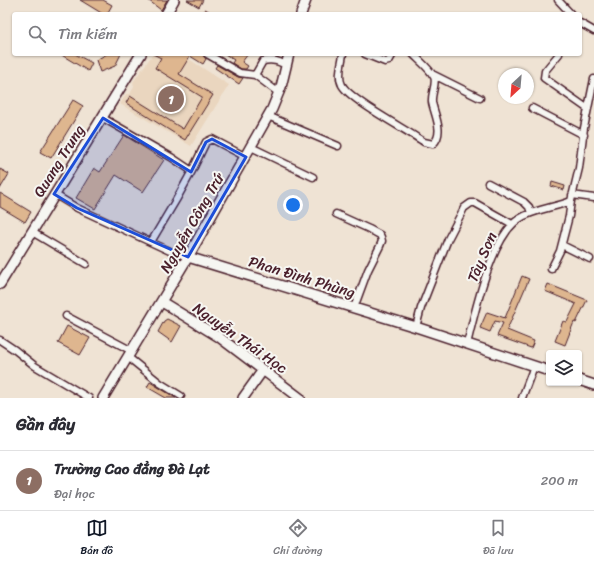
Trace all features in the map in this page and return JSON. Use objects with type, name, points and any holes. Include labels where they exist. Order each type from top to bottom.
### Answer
[{"type":"street","points":[[167,12],[174,0]]},
{"type":"street","points":[[302,12],[306,0]]},
{"type":"street","points":[[558,0],[569,12]]},
{"type":"street","points":[[582,23],[594,31]]},
{"type":"street","name":"Quang Trung","points":[[0,284],[140,56]]},
{"type":"street","points":[[210,56],[240,73],[255,75],[279,93]]},
{"type":"street","name":"Nguyễn Công Trứ","points":[[103,398],[162,302],[246,157],[279,93],[288,56]]},
{"type":"street","points":[[343,56],[340,78],[341,84],[345,89],[367,106],[428,143],[433,144],[436,141],[439,132],[432,102],[432,93],[435,81],[432,74]]},
{"type":"street","points":[[370,56],[385,62],[389,61],[392,56]]},
{"type":"street","points":[[415,56],[432,74],[480,98]]},
{"type":"street","points":[[557,56],[548,65],[544,78],[588,109]]},
{"type":"street","points":[[255,75],[264,61],[270,59],[286,65]]},
{"type":"street","points":[[551,269],[562,245],[569,216],[571,198],[579,168],[594,80]]},
{"type":"street","points":[[532,108],[584,135]]},
{"type":"street","points":[[268,116],[338,146]]},
{"type":"street","points":[[102,118],[192,171]]},
{"type":"street","points":[[151,242],[192,171],[206,142],[212,139],[246,157]]},
{"type":"street","points":[[251,147],[312,177]]},
{"type":"street","points":[[488,183],[524,202],[529,207],[531,213]]},
{"type":"street","name":"Phan Đình Phùng","points":[[54,194],[77,208],[172,252],[416,327],[546,370]]},
{"type":"street","points":[[571,198],[594,198]]},
{"type":"street","name":"Tây Sơn","points":[[467,344],[486,273],[502,238],[512,224],[531,213],[571,198]]},
{"type":"street","points":[[416,327],[421,308],[444,249],[464,208],[474,203],[512,224]]},
{"type":"street","points":[[336,214],[369,229],[381,237],[382,241],[368,270],[354,308]]},
{"type":"street","points":[[32,232],[86,264]]},
{"type":"street","points":[[562,245],[590,259]]},
{"type":"street","name":"Nguyễn Thái Học","points":[[162,302],[219,337],[300,398]]},
{"type":"street","points":[[66,316],[130,354],[160,383],[182,396]]},
{"type":"street","points":[[0,340],[35,366],[89,398]]},
{"type":"street","points":[[522,398],[534,366]]},
{"type":"street","points":[[243,398],[263,370]]},
{"type":"street","points":[[582,381],[594,385]]},
{"type":"highlighted area","points":[[103,118],[191,172],[206,142],[212,139],[246,157],[188,257],[77,208],[54,194]]},
{"type":"shaded area","points":[[152,56],[184,56],[229,85],[191,146],[120,104],[126,94],[130,94],[134,87],[133,82]]},
{"type":"building","points":[[80,0],[103,0],[112,5],[108,12],[100,12]]},
{"type":"building","points":[[148,0],[167,0],[161,10]]},
{"type":"building","points":[[187,0],[203,0],[199,7]]},
{"type":"building","points":[[205,9],[210,12],[203,12]]},
{"type":"building","points":[[63,56],[79,56],[92,63],[88,71]]},
{"type":"building","points":[[103,56],[120,56],[115,66],[100,72],[96,60]]},
{"type":"building","points":[[157,56],[190,56],[179,74],[213,95],[185,140],[126,103],[130,96],[183,129],[202,97],[155,68],[161,58]]},
{"type":"building","points":[[190,56],[204,56],[206,59],[203,64]]},
{"type":"building","points":[[228,56],[246,56],[242,62],[248,66],[246,69],[241,69],[232,63],[234,60]]},
{"type":"building","points":[[217,65],[238,77],[243,78],[239,84],[215,68]]},
{"type":"building","points":[[73,100],[83,106],[51,158],[40,152]]},
{"type":"building","points":[[124,135],[164,160],[143,192],[116,175],[95,209],[76,198],[94,168],[100,172]]},
{"type":"building","points":[[0,169],[9,174],[0,189]]},
{"type":"building","points":[[552,182],[565,186],[564,190],[551,186]]},
{"type":"building","points":[[0,193],[31,212],[25,222],[0,207]]},
{"type":"building","points":[[522,276],[529,279],[507,330],[534,341],[531,348],[497,336],[503,323],[495,321],[490,332],[480,328],[487,312],[505,318]]},
{"type":"building","points":[[548,284],[587,300],[576,323],[574,322],[565,345],[555,341],[563,321],[567,322],[576,304],[545,291]]},
{"type":"building","points":[[167,319],[181,326],[172,342],[158,332],[164,321]]},
{"type":"building","points":[[67,326],[90,338],[80,355],[58,343]]},
{"type":"building","points":[[150,382],[176,398],[166,398],[147,387]]},
{"type":"place","name":"Trường Cao đẳng Đà Lạt","points":[[171,99]]}]
